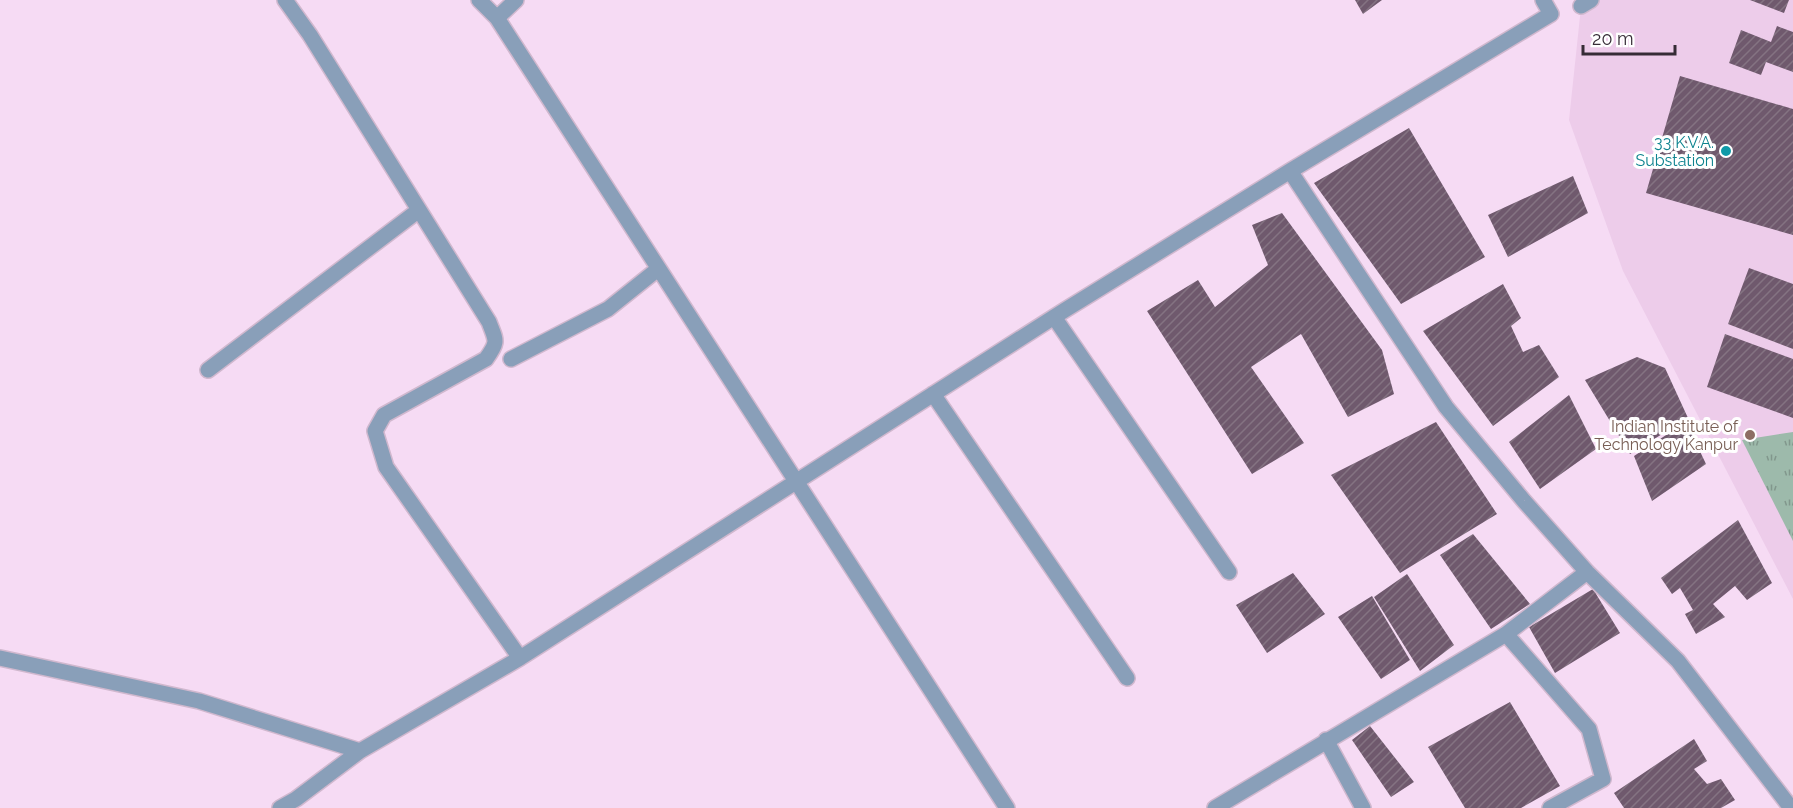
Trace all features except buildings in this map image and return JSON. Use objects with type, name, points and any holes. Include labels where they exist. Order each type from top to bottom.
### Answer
[{"type":"street","points":[[285,0],[310,35],[489,322],[495,346],[486,359],[384,415],[375,431],[386,467],[520,658]]},
{"type":"street","points":[[479,0],[497,18],[1007,808]]},
{"type":"street","points":[[497,18],[516,0]]},
{"type":"street","points":[[280,808],[299,803],[360,751],[520,658],[1054,317],[1290,171],[1551,14],[1543,0]]},
{"type":"street","points":[[1290,171],[1446,407],[1587,572],[1677,661],[1791,808]]},
{"type":"street","points":[[208,370],[419,210]]},
{"type":"street","points":[[511,359],[609,309],[658,269]]},
{"type":"street","points":[[1054,317],[1228,572]]},
{"type":"street","points":[[933,394],[1127,678]]},
{"type":"street","points":[[1215,808],[1506,634],[1587,572]]},
{"type":"street","points":[[1506,634],[1589,729],[1603,779],[1550,808]]},
{"type":"street","points":[[0,658],[199,701],[360,751]]},
{"type":"street","points":[[1326,740],[1363,808]]},
{"type":"shaded area","name":"Indian Institute of Technology Kanpur","points":[[1578,0],[1793,0],[1793,599],[1623,271],[1569,120],[1581,7]]},
{"type":"green space","points":[[1793,432],[1793,541],[1742,440]]},
{"type":"place","name":"33 K.V.A. Substation","points":[[1726,151]]},
{"type":"place","name":"Indian Institute of Technology Kanpur","points":[[1750,435]]}]
